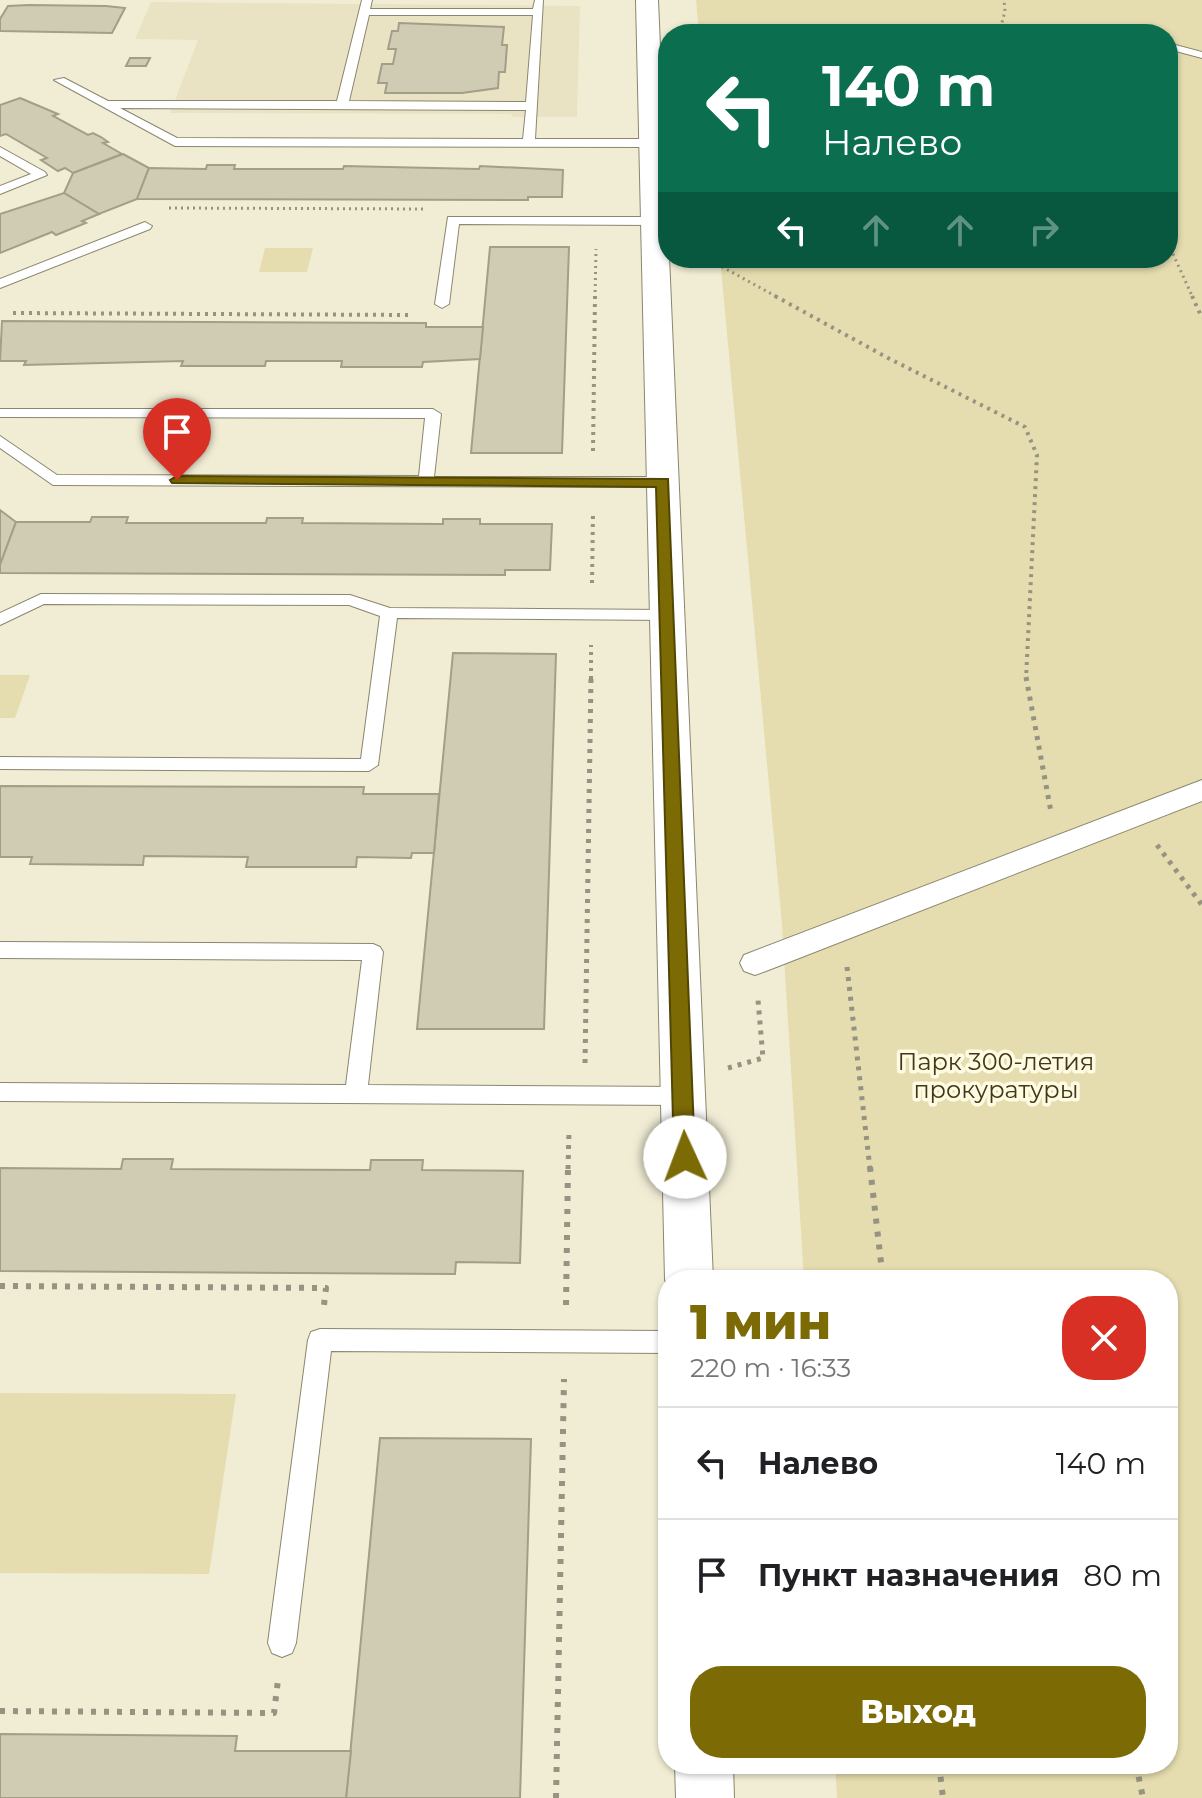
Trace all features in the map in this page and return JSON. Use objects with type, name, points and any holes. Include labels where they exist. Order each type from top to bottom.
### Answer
[{"type":"street","points":[[647,0],[689,1270]]},
{"type":"street","points":[[755,963],[1202,790]]},
{"type":"street","points":[[704,1774],[705,1798]]},
{"type":"lane","points":[[342,105],[366,6],[539,6],[529,143]]},
{"type":"lane","points":[[1178,49],[1202,55]]},
{"type":"lane","points":[[60,80],[175,142],[652,143]]},
{"type":"lane","points":[[106,104],[532,106]]},
{"type":"lane","points":[[0,151],[41,175],[0,190]]},
{"type":"lane","points":[[442,304],[453,220],[654,221]]},
{"type":"lane","points":[[0,284],[145,226]]},
{"type":"lane","points":[[0,413],[433,414],[426,481]]},
{"type":"lane","points":[[0,441],[53,480],[663,482]]},
{"type":"lane","points":[[0,620],[41,599],[350,600],[389,613],[667,615]]},
{"type":"lane","points":[[0,763],[369,765],[389,613]]},
{"type":"lane","points":[[0,950],[373,952],[356,1094]]},
{"type":"lane","points":[[0,1092],[577,1096],[682,1088]]},
{"type":"lane","points":[[282,1643],[320,1340],[658,1342]]},
{"type":"path","points":[[1002,24],[1004,0]]},
{"type":"path","points":[[157,208],[440,209]]},
{"type":"path","points":[[556,1798],[565,1342],[577,1096],[591,614],[597,221]]},
{"type":"path","points":[[1178,265],[1202,318]]},
{"type":"path","points":[[724,268],[888,358],[1025,427],[1037,455],[1026,687],[1058,844]]},
{"type":"path","points":[[0,313],[440,315],[442,304]]},
{"type":"path","points":[[1133,816],[1202,905]]},
{"type":"path","points":[[843,930],[882,1270]]},
{"type":"path","points":[[682,1088],[763,1058],[755,963]]},
{"type":"path","points":[[0,1286],[326,1288],[320,1340]]},
{"type":"path","points":[[0,1711],[274,1713],[282,1643]]},
{"type":"path","points":[[940,1774],[943,1798]]},
{"type":"path","points":[[1138,1774],[1143,1798]]},
{"type":"shaded area","points":[[151,2],[580,6],[577,117],[170,113],[198,40],[135,39]]},
{"type":"green space","name":"Парк 300-летия прокуратуры","points":[[696,0],[1202,0],[1202,1798],[837,1798],[836,1774],[1178,1774],[1178,1270],[803,1270],[782,925],[721,268],[1178,268],[1178,24],[698,24]]},
{"type":"green space","points":[[265,248],[313,248],[307,272],[259,272]]},
{"type":"green space","points":[[0,675],[30,675],[15,718],[0,718]]},
{"type":"green space","points":[[0,1393],[236,1394],[209,1574],[0,1573]]},
{"type":"building","points":[[8,6],[125,8],[112,33],[0,31],[0,19]]},
{"type":"building","points":[[399,23],[504,27],[502,45],[507,45],[505,72],[499,72],[498,88],[462,93],[385,93],[387,83],[378,83],[382,64],[393,64],[396,49],[388,49],[392,31],[398,31]]},
{"type":"building","points":[[130,58],[150,58],[146,66],[126,66]]},
{"type":"building","points":[[20,98],[58,114],[53,116],[88,135],[93,133],[101,137],[108,142],[103,143],[122,154],[73,173],[65,168],[58,171],[41,160],[47,158],[6,134],[0,136],[0,105]]},
{"type":"building","points":[[123,154],[149,168],[137,199],[99,214],[64,193],[73,173]]},
{"type":"building","points":[[207,165],[235,165],[234,169],[343,169],[344,166],[479,169],[480,166],[563,170],[562,197],[528,197],[528,200],[137,199],[149,168],[206,169]]},
{"type":"building","points":[[64,193],[99,214],[56,235],[52,232],[0,253],[0,214]]},
{"type":"building","points":[[490,247],[569,247],[562,453],[471,453]]},
{"type":"building","points":[[2,321],[426,323],[426,327],[483,327],[480,359],[423,362],[422,367],[341,367],[342,361],[266,361],[265,366],[181,366],[183,361],[24,365],[26,361],[0,361]]},
{"type":"building","points":[[0,510],[16,522],[0,565]]},
{"type":"building","points":[[92,517],[128,517],[126,523],[266,523],[267,518],[303,518],[302,523],[443,524],[443,519],[480,519],[480,524],[552,524],[550,570],[505,570],[505,575],[0,573],[16,522],[90,522]]},
{"type":"building","points":[[453,653],[556,654],[544,1029],[417,1029]]},
{"type":"building","points":[[0,786],[364,787],[363,794],[439,794],[434,853],[412,853],[411,858],[357,857],[356,867],[246,867],[248,857],[144,856],[143,865],[30,864],[32,857],[0,857]]},
{"type":"building","points":[[123,1159],[173,1159],[171,1169],[370,1170],[371,1160],[423,1160],[422,1170],[523,1171],[520,1263],[456,1262],[455,1274],[0,1271],[0,1168],[121,1169]]},
{"type":"building","points":[[380,1438],[531,1439],[520,1798],[346,1798]]},
{"type":"building","points":[[0,1734],[237,1736],[235,1751],[351,1751],[346,1798],[0,1798]]},
{"type":"route","points":[[177,480],[663,482],[685,1157]]}]
